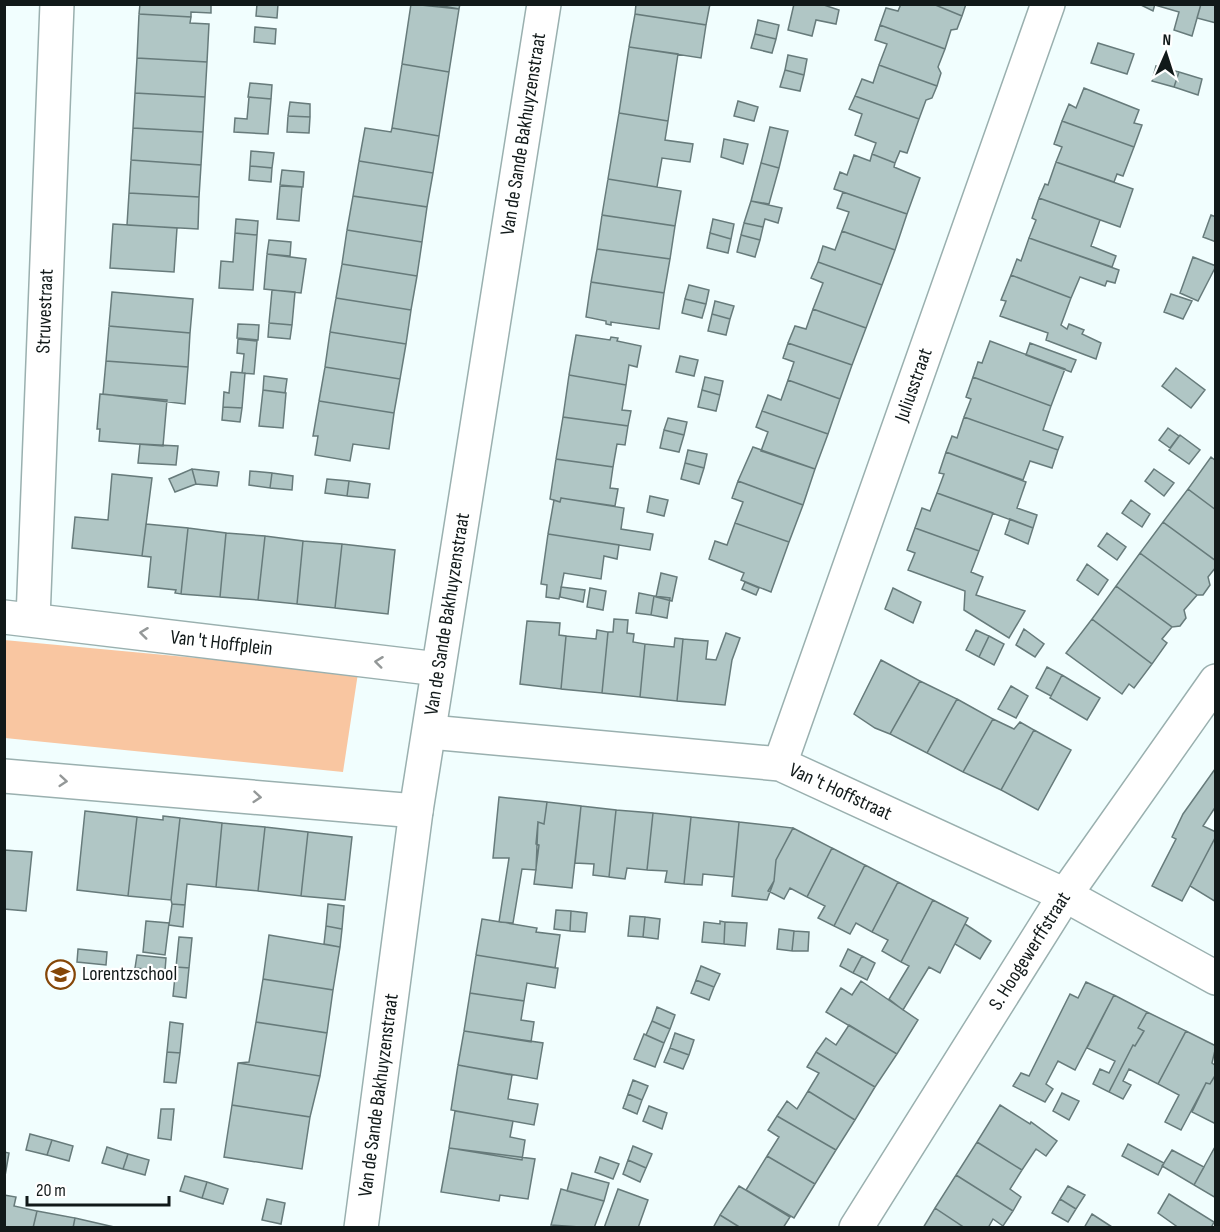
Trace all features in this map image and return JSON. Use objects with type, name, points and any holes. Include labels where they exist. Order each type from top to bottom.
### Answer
[{"type":"street","name":"Struvestraat","points":[[19,618],[57,4]]},
{"type":"street","name":"Van de Sande Bakhuyzenstraat","points":[[361,1227],[416,811],[544,4]]},
{"type":"street","name":"Juliusstraat","points":[[780,764],[1048,4]]},
{"type":"street","name":"Van 't Hoffplein","points":[[19,618],[438,669]]},
{"type":"street","name":"S. Hoogewerffstraat","points":[[856,1227],[1065,895],[1215,681]]},
{"type":"street","name":"Van 't Hoffstraat","points":[[430,732],[780,764],[1065,895],[1215,978]]},
{"type":"street","points":[[4,776],[416,811]]},
{"type":"shaded area","points":[[4,640],[358,673],[343,772],[5,738]]},
{"type":"building","points":[[140,4],[211,4],[211,13],[191,12],[191,17],[139,14]]},
{"type":"building","points":[[257,4],[278,4],[277,18],[256,16]]},
{"type":"building","points":[[411,4],[459,9],[449,72],[402,64]]},
{"type":"building","points":[[432,4],[460,4],[459,9]]},
{"type":"building","points":[[636,4],[710,4],[706,25],[635,14]]},
{"type":"building","points":[[794,4],[821,4],[839,10],[836,24],[816,20],[812,36],[788,30]]},
{"type":"building","points":[[901,4],[933,4],[962,16],[957,29],[951,30],[945,49],[880,25],[886,8],[898,11]]},
{"type":"building","points":[[933,4],[966,4],[962,16]]},
{"type":"building","points":[[1139,4],[1155,4],[1153,11]]},
{"type":"building","points":[[1201,4],[1192,36],[1174,30],[1179,12],[1155,5]]},
{"type":"building","points":[[1201,4],[1216,4],[1216,23],[1197,18]]},
{"type":"building","points":[[139,14],[191,17],[190,23],[209,24],[207,62],[137,58]]},
{"type":"building","points":[[635,14],[706,25],[701,58],[629,47]]},
{"type":"building","points":[[758,20],[779,25],[776,39],[755,34]]},
{"type":"building","points":[[880,25],[945,49],[938,67],[941,73],[937,86],[879,65],[887,44],[875,40]]},
{"type":"building","points":[[255,27],[276,29],[275,44],[254,42]]},
{"type":"building","points":[[755,34],[776,39],[772,53],[751,48]]},
{"type":"building","points":[[1098,43],[1134,54],[1127,74],[1091,63]]},
{"type":"building","points":[[629,47],[678,54],[668,121],[619,113]]},
{"type":"building","points":[[788,55],[807,59],[804,75],[785,70]]},
{"type":"building","points":[[137,58],[207,62],[205,97],[135,93]]},
{"type":"building","points":[[402,64],[449,72],[439,136],[392,128]]},
{"type":"building","points":[[879,65],[937,86],[932,98],[926,100],[919,119],[855,96],[862,79],[873,83]]},
{"type":"building","points":[[1156,66],[1179,72],[1174,87],[1152,81]]},
{"type":"building","points":[[785,70],[804,75],[800,91],[780,87]]},
{"type":"building","points":[[1179,72],[1202,79],[1198,95],[1174,87]]},
{"type":"building","points":[[250,83],[272,85],[271,99],[248,97]]},
{"type":"building","points":[[1084,88],[1139,110],[1134,123],[1142,125],[1134,147],[1062,121],[1069,104],[1076,108]]},
{"type":"building","points":[[135,93],[205,97],[203,132],[133,128]]},
{"type":"building","points":[[855,96],[919,119],[907,153],[900,151],[895,163],[872,154],[876,143],[855,135],[862,114],[849,109]]},
{"type":"building","points":[[249,97],[271,99],[268,134],[234,132],[235,118],[247,119]]},
{"type":"building","points":[[738,101],[758,107],[754,121],[734,116]]},
{"type":"building","points":[[290,102],[310,104],[310,117],[288,116]]},
{"type":"building","points":[[619,113],[668,121],[665,140],[693,144],[690,162],[662,158],[657,187],[608,179]]},
{"type":"building","points":[[288,116],[310,117],[309,133],[287,132]]},
{"type":"building","points":[[1062,121],[1134,147],[1123,176],[1117,174],[1114,182],[1056,162],[1062,147],[1054,144]]},
{"type":"building","points":[[770,127],[788,131],[779,168],[761,163]]},
{"type":"building","points":[[133,128],[203,132],[201,165],[131,160]]},
{"type":"building","points":[[365,128],[391,132],[392,128],[439,136],[433,173],[359,161]]},
{"type":"building","points":[[724,139],[748,144],[743,164],[721,157]]},
{"type":"building","points":[[251,151],[274,153],[272,168],[250,166]]},
{"type":"building","points":[[872,154],[895,163],[894,167],[920,178],[907,214],[834,189],[840,172],[847,175],[854,155],[870,161]]},
{"type":"building","points":[[131,160],[201,165],[199,197],[129,193]]},
{"type":"building","points":[[359,161],[433,173],[427,207],[353,196]]},
{"type":"building","points":[[1056,162],[1133,189],[1120,227],[1039,198],[1045,184],[1048,185]]},
{"type":"building","points":[[761,163],[779,168],[769,204],[751,201]]},
{"type":"building","points":[[250,166],[272,168],[271,182],[249,180]]},
{"type":"building","points":[[282,170],[304,172],[303,187],[280,185]]},
{"type":"building","points":[[608,179],[681,191],[675,226],[602,215]]},
{"type":"building","points":[[280,186],[302,187],[299,221],[277,219]]},
{"type":"building","points":[[843,192],[907,214],[895,250],[842,231],[849,212],[837,208]]},
{"type":"building","points":[[129,193],[199,197],[198,229],[127,225]]},
{"type":"building","points":[[353,196],[427,207],[422,242],[347,230]]},
{"type":"building","points":[[1039,198],[1100,220],[1091,246],[1116,256],[1112,267],[1029,238],[1036,220],[1032,218]]},
{"type":"building","points":[[751,201],[782,208],[778,223],[765,219],[763,227],[744,223]]},
{"type":"building","points":[[602,215],[675,226],[670,259],[597,249]]},
{"type":"building","points":[[1211,215],[1216,217],[1216,242],[1203,237]]},
{"type":"building","points":[[236,219],[258,221],[257,235],[235,233]]},
{"type":"building","points":[[713,219],[734,224],[731,239],[710,233]]},
{"type":"building","points":[[744,223],[763,227],[760,240],[741,235]]},
{"type":"building","points":[[113,224],[177,228],[174,272],[110,268]]},
{"type":"building","points":[[347,230],[422,242],[417,276],[342,264]]},
{"type":"building","points":[[842,231],[895,250],[882,285],[818,262],[823,246],[835,250]]},
{"type":"building","points":[[235,233],[257,235],[253,290],[219,288],[221,261],[233,262]]},
{"type":"building","points":[[710,233],[731,239],[728,253],[707,248]]},
{"type":"building","points":[[741,235],[760,240],[755,257],[737,252]]},
{"type":"building","points":[[1029,238],[1119,270],[1115,283],[1107,281],[1105,286],[1080,277],[1071,298],[1011,275],[1017,259],[1021,261]]},
{"type":"building","points":[[269,240],[291,242],[290,256],[267,254]]},
{"type":"building","points":[[597,249],[670,259],[664,293],[591,282]]},
{"type":"building","points":[[267,254],[306,259],[301,293],[264,289]]},
{"type":"building","points":[[1193,257],[1216,266],[1198,301],[1180,293]]},
{"type":"building","points":[[818,262],[882,285],[866,328],[813,309],[823,283],[811,278]]},
{"type":"building","points":[[342,264],[417,276],[411,310],[336,298]]},
{"type":"building","points":[[1011,275],[1071,298],[1061,325],[1067,329],[1069,324],[1084,330],[1082,334],[1101,343],[1096,359],[1046,340],[1048,333],[1000,316],[1006,301],[1001,300]]},
{"type":"building","points":[[591,282],[664,293],[659,329],[611,322],[611,325],[606,324],[606,321],[586,317]]},
{"type":"building","points":[[689,285],[709,290],[706,304],[685,299]]},
{"type":"building","points":[[272,290],[295,292],[292,325],[269,323]]},
{"type":"building","points":[[112,292],[193,299],[190,333],[109,326]]},
{"type":"building","points":[[1171,294],[1192,301],[1183,319],[1164,312]]},
{"type":"building","points":[[336,298],[411,310],[406,344],[330,332]]},
{"type":"building","points":[[685,299],[706,304],[702,318],[682,313]]},
{"type":"building","points":[[715,301],[734,306],[730,319],[712,314]]},
{"type":"building","points":[[813,309],[866,328],[852,365],[788,343],[795,326],[806,329]]},
{"type":"building","points":[[712,314],[730,319],[726,335],[708,331]]},
{"type":"building","points":[[269,323],[292,325],[290,339],[268,337]]},
{"type":"building","points":[[238,324],[259,325],[258,340],[237,338]]},
{"type":"building","points":[[109,326],[190,333],[188,367],[106,361]]},
{"type":"building","points":[[330,332],[406,344],[400,379],[325,367]]},
{"type":"building","points":[[576,335],[610,340],[611,337],[618,338],[617,341],[641,346],[637,367],[629,365],[626,385],[569,375]]},
{"type":"building","points":[[238,339],[257,341],[254,374],[242,373],[244,354],[237,353]]},
{"type":"building","points":[[990,341],[1065,369],[1051,406],[973,377],[978,362],[982,363]]},
{"type":"building","points":[[788,343],[852,365],[840,399],[788,380],[794,362],[783,358]]},
{"type":"building","points":[[1030,343],[1076,360],[1071,372],[1026,355]]},
{"type":"building","points":[[680,356],[698,360],[694,376],[676,372]]},
{"type":"building","points":[[106,361],[188,367],[185,404],[103,394]]},
{"type":"building","points":[[325,367],[400,379],[394,413],[319,401]]},
{"type":"building","points":[[1176,368],[1205,390],[1191,408],[1162,386]]},
{"type":"building","points":[[231,372],[245,373],[242,408],[223,407],[224,392],[229,393]]},
{"type":"building","points":[[569,375],[626,385],[622,410],[631,411],[628,426],[563,417]]},
{"type":"building","points":[[264,376],[287,379],[285,393],[263,390]]},
{"type":"building","points":[[705,377],[723,381],[720,395],[702,390]]},
{"type":"building","points":[[973,377],[1051,406],[1043,430],[1063,437],[1058,450],[964,417],[971,399],[966,397]]},
{"type":"building","points":[[788,380],[840,399],[828,434],[762,411],[768,395],[781,400]]},
{"type":"building","points":[[263,390],[286,393],[283,428],[259,426]]},
{"type":"building","points":[[702,390],[720,395],[716,411],[698,407]]},
{"type":"building","points":[[100,394],[167,400],[163,446],[99,441],[100,429],[97,429]]},
{"type":"building","points":[[319,401],[394,413],[389,449],[353,444],[350,461],[315,455],[318,436],[313,436]]},
{"type":"building","points":[[223,407],[242,408],[240,422],[222,420]]},
{"type":"building","points":[[762,411],[828,434],[815,469],[761,451],[768,432],[756,427]]},
{"type":"building","points":[[563,417],[628,426],[625,445],[617,444],[613,467],[556,459]]},
{"type":"building","points":[[964,417],[1058,450],[1052,468],[1030,461],[1023,480],[946,452],[952,436],[957,438]]},
{"type":"building","points":[[668,418],[687,422],[684,435],[664,430]]},
{"type":"building","points":[[1168,428],[1179,436],[1170,448],[1159,440]]},
{"type":"building","points":[[664,430],[684,435],[679,452],[660,448]]},
{"type":"building","points":[[1180,435],[1200,450],[1189,464],[1169,450]]},
{"type":"building","points":[[140,444],[178,446],[176,465],[138,463]]},
{"type":"building","points":[[753,447],[815,469],[803,505],[738,481]]},
{"type":"building","points":[[688,450],[707,454],[704,468],[685,463]]},
{"type":"building","points":[[946,452],[1026,482],[1017,508],[1037,515],[1033,528],[937,493],[944,474],[939,473]]},
{"type":"building","points":[[1211,457],[1216,461],[1216,510],[1188,489]]},
{"type":"building","points":[[556,459],[613,467],[610,488],[618,489],[615,506],[561,498],[560,502],[550,499]]},
{"type":"building","points":[[685,463],[704,468],[699,484],[681,479]]},
{"type":"building","points":[[192,469],[219,472],[217,486],[196,484]]},
{"type":"building","points":[[192,469],[196,484],[175,492],[169,479]]},
{"type":"building","points":[[1154,469],[1174,483],[1164,496],[1145,481]]},
{"type":"building","points":[[250,471],[272,473],[270,488],[249,485]]},
{"type":"building","points":[[272,473],[293,476],[292,490],[270,488]]},
{"type":"building","points":[[112,474],[152,478],[142,556],[72,548],[75,517],[108,520]]},
{"type":"building","points":[[327,479],[349,481],[347,496],[325,493]]},
{"type":"building","points":[[349,481],[370,484],[368,498],[347,496]]},
{"type":"building","points":[[738,481],[803,505],[789,542],[735,523],[743,502],[732,498]]},
{"type":"building","points":[[1188,489],[1216,510],[1216,561],[1163,522]]},
{"type":"building","points":[[937,493],[993,513],[979,551],[915,528],[922,508],[930,511]]},
{"type":"building","points":[[650,496],[668,500],[664,516],[647,512]]},
{"type":"building","points":[[561,498],[624,508],[621,529],[653,534],[650,550],[548,534],[554,500],[560,502]]},
{"type":"building","points":[[1131,500],[1150,514],[1142,527],[1122,513]]},
{"type":"building","points":[[1010,519],[1033,528],[1028,544],[1005,534]]},
{"type":"building","points":[[1163,522],[1216,561],[1216,567],[1208,577],[1210,585],[1203,595],[1197,595],[1140,553]]},
{"type":"building","points":[[735,523],[789,542],[771,592],[741,580],[744,573],[709,559],[715,541],[727,545]]},
{"type":"building","points":[[146,524],[188,528],[181,594],[175,593],[176,590],[148,587],[151,557],[142,556]]},
{"type":"building","points":[[188,528],[226,533],[220,597],[181,594]]},
{"type":"building","points":[[915,528],[979,551],[971,572],[983,577],[976,595],[1025,611],[1009,638],[964,610],[965,591],[908,570],[915,553],[907,550]]},
{"type":"building","points":[[226,533],[265,536],[258,600],[220,597]]},
{"type":"building","points":[[1107,533],[1126,547],[1117,560],[1098,546]]},
{"type":"building","points":[[548,534],[619,545],[617,559],[604,556],[601,579],[564,573],[559,599],[546,597],[547,585],[541,584]]},
{"type":"building","points":[[265,536],[303,541],[297,604],[258,600]]},
{"type":"building","points":[[303,541],[342,544],[335,608],[297,604]]},
{"type":"building","points":[[342,544],[395,550],[388,614],[335,608]]},
{"type":"building","points":[[1140,553],[1197,595],[1184,610],[1186,618],[1180,626],[1172,627],[1116,586]]},
{"type":"building","points":[[1087,564],[1108,580],[1098,595],[1077,580]]},
{"type":"building","points":[[661,573],[677,577],[672,601],[656,597]]},
{"type":"building","points":[[745,582],[759,588],[756,595],[742,589]]},
{"type":"building","points":[[1116,586],[1172,627],[1162,639],[1167,643],[1152,664],[1092,619]]},
{"type":"building","points":[[561,587],[585,590],[583,602],[560,597]]},
{"type":"building","points":[[590,588],[606,591],[603,610],[587,607]]},
{"type":"building","points":[[893,588],[921,602],[913,623],[885,609]]},
{"type":"building","points":[[639,593],[654,596],[651,615],[636,613]]},
{"type":"building","points":[[654,596],[670,598],[667,618],[651,615]]},
{"type":"building","points":[[614,619],[628,620],[627,633],[634,634],[633,642],[645,644],[640,697],[602,693],[608,632],[613,632]]},
{"type":"building","points":[[1092,619],[1152,664],[1134,688],[1129,684],[1122,694],[1066,653]]},
{"type":"building","points":[[527,621],[560,623],[559,635],[566,636],[561,689],[520,684]]},
{"type":"building","points":[[1024,629],[1044,644],[1035,657],[1016,645]]},
{"type":"building","points":[[597,630],[608,632],[602,693],[561,689],[566,636],[596,639]]},
{"type":"building","points":[[976,630],[989,636],[979,657],[966,650]]},
{"type":"building","points":[[726,633],[740,638],[732,660],[725,705],[677,701],[683,639],[708,641],[706,659],[716,660]]},
{"type":"building","points":[[989,636],[1004,644],[994,665],[979,657]]},
{"type":"building","points":[[675,638],[683,639],[677,701],[640,697],[645,644],[674,647]]},
{"type":"building","points":[[881,660],[920,681],[890,734],[875,728],[854,714]]},
{"type":"building","points":[[1047,667],[1062,675],[1051,696],[1036,688]]},
{"type":"building","points":[[1062,675],[1100,698],[1087,720],[1050,698]]},
{"type":"building","points":[[920,681],[957,699],[927,753],[890,734]]},
{"type":"building","points":[[1011,686],[1028,696],[1016,718],[998,709]]},
{"type":"building","points":[[957,699],[993,719],[963,772],[927,753]]},
{"type":"building","points":[[993,719],[1014,729],[1020,722],[1034,730],[1001,790],[963,772]]},
{"type":"building","points":[[1034,730],[1071,750],[1038,810],[1001,790]]},
{"type":"building","points":[[1215,769],[1216,806],[1203,826],[1216,832],[1216,836],[1182,901],[1152,886],[1176,839],[1172,837],[1183,814]]},
{"type":"building","points":[[499,797],[547,802],[544,824],[538,822],[536,870],[522,869],[513,923],[499,922],[509,858],[493,858]]},
{"type":"building","points":[[547,802],[581,806],[572,888],[534,884],[539,845],[536,844],[538,822],[544,824]]},
{"type":"building","points":[[581,806],[616,810],[609,877],[593,875],[594,864],[575,863]]},
{"type":"building","points":[[616,810],[653,813],[647,870],[627,868],[625,879],[609,877]]},
{"type":"building","points":[[85,811],[137,817],[128,896],[77,890]]},
{"type":"building","points":[[653,813],[691,817],[684,884],[665,882],[667,871],[647,870]]},
{"type":"building","points":[[163,816],[180,818],[171,900],[128,896],[137,817],[163,820]]},
{"type":"building","points":[[691,817],[739,822],[734,877],[703,874],[702,885],[684,884]]},
{"type":"building","points":[[180,818],[222,823],[216,887],[187,884],[185,905],[172,904],[171,900]]},
{"type":"building","points":[[739,822],[793,828],[776,860],[774,881],[767,900],[732,896]]},
{"type":"building","points":[[222,823],[265,827],[258,891],[216,887]]},
{"type":"building","points":[[265,827],[308,832],[301,896],[258,891]]},
{"type":"building","points":[[793,828],[832,848],[807,897],[790,888],[784,899],[768,891],[774,881],[776,860]]},
{"type":"building","points":[[308,832],[352,837],[345,900],[301,896]]},
{"type":"building","points":[[1216,836],[1216,902],[1190,886]]},
{"type":"building","points":[[832,848],[865,865],[834,926],[818,918],[825,906],[807,897]]},
{"type":"building","points":[[4,850],[32,852],[26,911],[4,909]]},
{"type":"building","points":[[865,865],[898,882],[872,932],[856,923],[850,934],[834,926]]},
{"type":"building","points":[[898,882],[933,900],[901,962],[882,951],[888,940],[872,932]]},
{"type":"building","points":[[933,900],[968,918],[940,973],[929,967],[903,1010],[889,999],[909,966],[901,962]]},
{"type":"building","points":[[172,904],[185,905],[183,927],[169,925]]},
{"type":"building","points":[[328,904],[344,906],[342,929],[326,926]]},
{"type":"building","points":[[556,910],[571,911],[570,931],[554,929]]},
{"type":"building","points":[[571,911],[587,913],[585,932],[570,931]]},
{"type":"building","points":[[630,916],[645,917],[643,937],[628,936]]},
{"type":"building","points":[[645,917],[660,919],[658,939],[643,937]]},
{"type":"building","points":[[482,919],[537,928],[536,932],[560,935],[555,968],[476,955]]},
{"type":"building","points":[[146,921],[169,923],[165,955],[143,952]]},
{"type":"building","points":[[720,921],[725,922],[724,944],[702,942],[704,922],[720,924]]},
{"type":"building","points":[[725,922],[747,923],[745,946],[724,944]]},
{"type":"building","points":[[965,924],[991,941],[980,959],[955,944]]},
{"type":"building","points":[[326,926],[342,929],[340,947],[324,944]]},
{"type":"building","points":[[779,929],[794,931],[792,951],[777,949]]},
{"type":"building","points":[[794,931],[809,932],[808,951],[792,951]]},
{"type":"building","points":[[269,935],[340,947],[333,990],[263,979]]},
{"type":"building","points":[[179,937],[192,938],[189,968],[176,967]]},
{"type":"building","points":[[78,949],[107,952],[106,965],[77,962]]},
{"type":"building","points":[[848,949],[862,956],[853,973],[840,966]]},
{"type":"building","points":[[137,955],[166,958],[165,971],[135,968]]},
{"type":"building","points":[[476,955],[558,968],[555,988],[527,983],[524,1001],[470,993]]},
{"type":"building","points":[[862,956],[875,963],[867,980],[853,973]]},
{"type":"building","points":[[701,966],[720,974],[714,987],[696,980]]},
{"type":"building","points":[[176,967],[189,968],[186,998],[173,996]]},
{"type":"building","points":[[263,979],[333,990],[327,1033],[256,1022]]},
{"type":"building","points":[[696,980],[714,987],[709,1000],[691,993]]},
{"type":"building","points":[[861,981],[918,1020],[897,1054],[826,1012],[841,988],[852,995]]},
{"type":"building","points":[[1086,982],[1114,995],[1075,1070],[1058,1061],[1046,1084],[1053,1089],[1045,1102],[1013,1086],[1021,1073],[1029,1076],[1070,994],[1078,998]]},
{"type":"building","points":[[470,993],[524,1001],[521,1020],[534,1022],[531,1042],[464,1031]]},
{"type":"building","points":[[1114,995],[1147,1012],[1138,1028],[1144,1031],[1135,1046],[1133,1045],[1109,1092],[1093,1084],[1100,1069],[1109,1073],[1115,1061],[1087,1048]]},
{"type":"building","points":[[657,1007],[675,1015],[670,1029],[652,1021]]},
{"type":"building","points":[[1147,1012],[1186,1031],[1158,1084],[1129,1069],[1123,1081],[1131,1085],[1123,1099],[1109,1092],[1133,1045],[1135,1046],[1144,1031],[1138,1028]]},
{"type":"building","points":[[652,1021],[670,1029],[664,1043],[646,1035]]},
{"type":"building","points":[[170,1022],[183,1024],[180,1053],[167,1052]]},
{"type":"building","points":[[256,1022],[327,1033],[320,1076],[238,1063],[249,1062]]},
{"type":"building","points":[[849,1025],[897,1054],[875,1087],[816,1052],[826,1038],[836,1045]]},
{"type":"building","points":[[464,1031],[543,1043],[537,1079],[458,1065]]},
{"type":"building","points":[[1186,1031],[1216,1046],[1212,1063],[1216,1066],[1216,1074],[1210,1084],[1206,1083],[1181,1130],[1165,1122],[1179,1095],[1158,1084]]},
{"type":"building","points":[[675,1033],[694,1040],[689,1055],[670,1048]]},
{"type":"building","points":[[644,1034],[664,1043],[655,1067],[634,1059]]},
{"type":"building","points":[[670,1048],[689,1055],[683,1069],[664,1062]]},
{"type":"building","points":[[167,1052],[180,1053],[176,1083],[164,1082]]},
{"type":"building","points":[[816,1052],[875,1087],[855,1120],[808,1091],[819,1073],[807,1067]]},
{"type":"building","points":[[238,1063],[320,1076],[310,1117],[232,1105]]},
{"type":"building","points":[[458,1065],[512,1075],[508,1099],[538,1104],[534,1125],[451,1110]]},
{"type":"building","points":[[1216,1074],[1216,1124],[1192,1112],[1206,1083],[1210,1084]]},
{"type":"building","points":[[633,1080],[648,1086],[642,1100],[628,1094]]},
{"type":"building","points":[[808,1091],[855,1120],[836,1150],[777,1116],[787,1101],[797,1109]]},
{"type":"building","points":[[1062,1093],[1079,1101],[1069,1120],[1053,1111]]},
{"type":"building","points":[[628,1094],[642,1100],[637,1114],[623,1108]]},
{"type":"building","points":[[232,1105],[310,1117],[302,1169],[224,1157]]},
{"type":"building","points":[[1000,1105],[1030,1124],[1031,1122],[1057,1141],[1046,1156],[1036,1149],[1022,1170],[977,1142]]},
{"type":"building","points":[[649,1106],[667,1113],[662,1129],[643,1121]]},
{"type":"building","points":[[161,1109],[174,1109],[171,1140],[158,1138]]},
{"type":"building","points":[[455,1111],[513,1121],[510,1137],[525,1140],[522,1160],[449,1148]]},
{"type":"building","points":[[777,1116],[836,1150],[815,1184],[767,1156],[779,1137],[768,1130]]},
{"type":"building","points":[[30,1134],[52,1140],[47,1155],[26,1150]]},
{"type":"building","points":[[52,1140],[73,1146],[69,1161],[47,1155]]},
{"type":"building","points":[[977,1142],[1022,1170],[1010,1189],[1021,1197],[1013,1211],[956,1175]]},
{"type":"building","points":[[1128,1144],[1164,1163],[1158,1175],[1122,1156]]},
{"type":"building","points":[[1216,1145],[1216,1198],[1194,1185]]},
{"type":"building","points":[[633,1146],[652,1154],[646,1168],[628,1160]]},
{"type":"building","points":[[107,1147],[128,1154],[123,1169],[102,1163]]},
{"type":"building","points":[[449,1148],[535,1159],[528,1199],[500,1195],[499,1201],[441,1192]]},
{"type":"building","points":[[1172,1150],[1204,1167],[1194,1185],[1162,1166]]},
{"type":"building","points":[[4,1152],[9,1153],[5,1176],[4,1176]]},
{"type":"building","points":[[128,1154],[149,1160],[145,1175],[123,1169]]},
{"type":"building","points":[[767,1156],[815,1184],[794,1218],[746,1190]]},
{"type":"building","points":[[600,1157],[619,1164],[613,1179],[595,1172]]},
{"type":"building","points":[[628,1160],[646,1168],[640,1182],[623,1174]]},
{"type":"building","points":[[572,1173],[609,1183],[604,1201],[567,1191]]},
{"type":"building","points":[[956,1175],[1013,1211],[1003,1226],[993,1219],[988,1228],[965,1228],[935,1208]]},
{"type":"building","points":[[185,1176],[207,1182],[202,1198],[180,1191]]},
{"type":"building","points":[[207,1182],[228,1189],[223,1204],[202,1198]]},
{"type":"building","points":[[739,1186],[790,1217],[783,1228],[741,1228],[720,1215]]},
{"type":"building","points":[[1068,1186],[1085,1195],[1076,1209],[1060,1199]]},
{"type":"building","points":[[561,1189],[604,1201],[594,1228],[551,1225]]},
{"type":"building","points":[[618,1189],[648,1200],[638,1228],[604,1228]]},
{"type":"building","points":[[1169,1194],[1214,1222],[1212,1226],[1215,1228],[1179,1228],[1158,1213]]},
{"type":"building","points":[[4,1195],[16,1197],[14,1206],[37,1211],[33,1228],[4,1228]]},
{"type":"building","points":[[267,1199],[285,1203],[281,1224],[262,1220]]},
{"type":"building","points":[[1060,1199],[1076,1209],[1068,1222],[1052,1213]]},
{"type":"building","points":[[935,1208],[965,1228],[923,1228]]},
{"type":"building","points":[[37,1211],[75,1218],[73,1228],[33,1228]]},
{"type":"building","points":[[1092,1214],[1112,1227],[1112,1228],[1084,1228]]},
{"type":"building","points":[[720,1215],[741,1228],[713,1228]]},
{"type":"building","points":[[75,1218],[114,1227],[73,1228]]},
{"type":"place","name":"Lorentzschool","points":[[61,974]]}]
